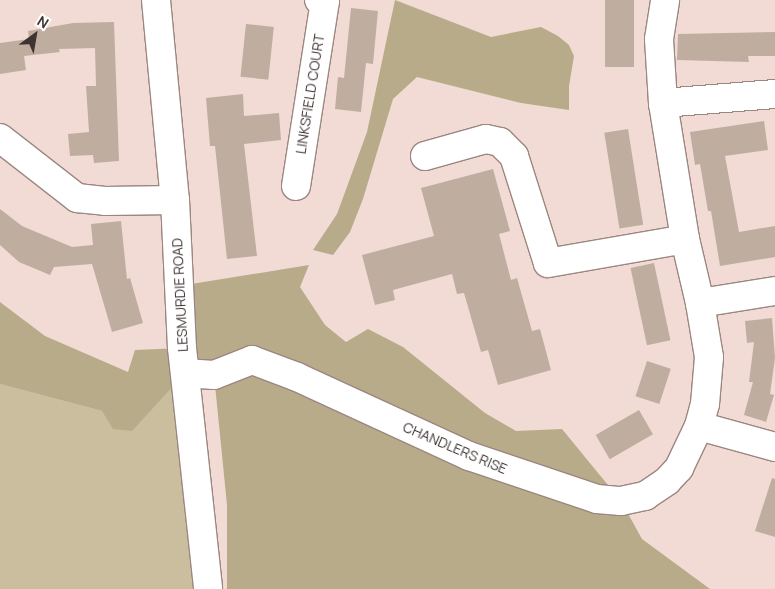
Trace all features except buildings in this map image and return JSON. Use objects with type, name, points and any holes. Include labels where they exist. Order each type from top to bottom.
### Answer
[{"type":"street","name":"LESMURDIE ROAD","points":[[156,0],[175,200],[185,373],[208,589]]},
{"type":"street","name":"LINKSFIELD COURT","points":[[296,186],[322,0]]},
{"type":"street","name":"CHANDLERS RISE","points":[[185,373],[214,375],[252,360],[297,377],[469,456],[597,499],[621,501],[644,496],[667,481],[679,468],[699,426],[705,404],[709,357],[700,303],[684,239],[663,103],[659,39],[665,0]]},
{"type":"street","points":[[663,103],[775,94]]},
{"type":"street","points":[[0,138],[77,198],[105,201],[175,200]]},
{"type":"street","points":[[424,156],[486,139],[500,142],[514,156],[548,263],[684,239]]},
{"type":"street","points":[[700,303],[775,291]]},
{"type":"street","points":[[699,426],[775,447]]},
{"type":"shaded area","points":[[395,0],[491,37],[541,27],[558,36],[569,45],[574,56],[569,86],[569,110],[521,103],[417,77],[393,99],[363,199],[350,232],[333,255],[313,250],[337,214],[367,132]]},
{"type":"shaded area","points":[[309,265],[300,287],[325,325],[346,342],[368,329],[403,347],[485,413],[516,431],[562,429],[621,501],[642,539],[710,589],[227,589],[227,505],[214,375],[185,373],[132,431],[113,429],[102,411],[0,384],[0,302],[45,336],[128,372],[135,350],[182,348],[179,286]]},
{"type":"shaded area","points":[[185,373],[208,589],[0,589],[0,384],[102,411]]}]
